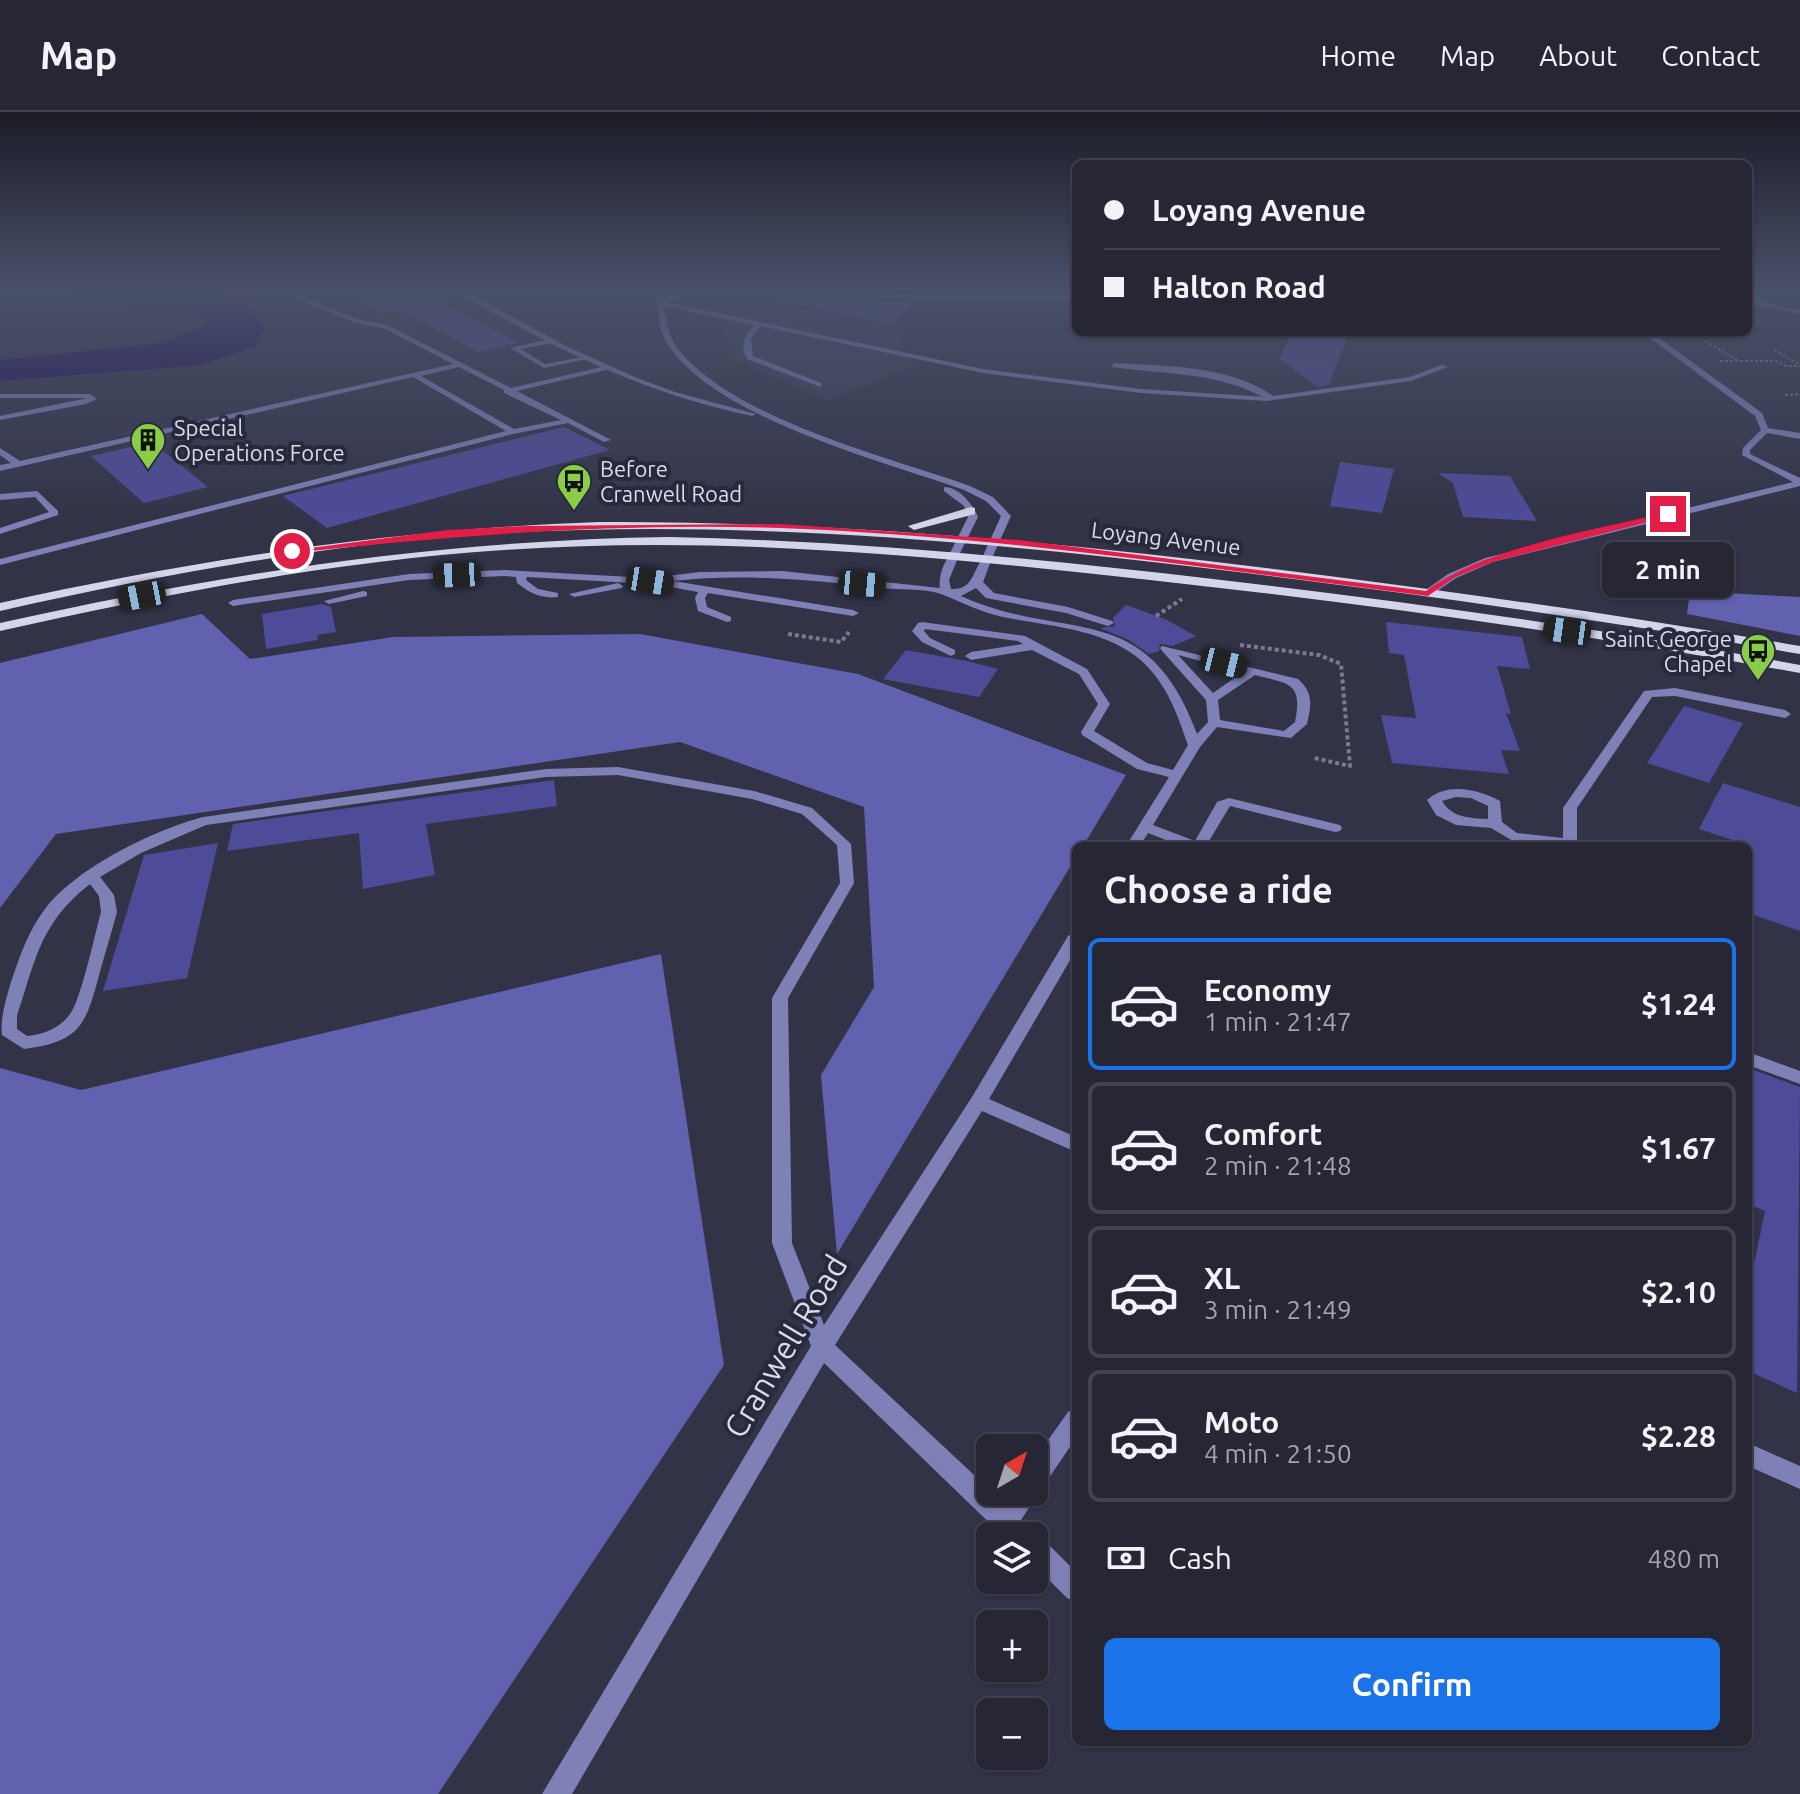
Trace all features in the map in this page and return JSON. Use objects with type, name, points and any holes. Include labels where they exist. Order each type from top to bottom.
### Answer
[{"type":"main road","points":[[866,529],[931,524],[971,511]]},
{"type":"main road","name":"Loyang Avenue","points":[[0,607],[248,557],[448,533],[621,525],[866,529],[962,537],[1428,593],[1800,650]]},
{"type":"main road","name":"Loyang Avenue","points":[[0,627],[252,575],[385,557],[506,546],[634,541],[713,542],[954,555],[1322,596],[1800,669]]},
{"type":"street","points":[[0,468],[456,365]]},
{"type":"street","points":[[459,365],[607,440]]},
{"type":"street","points":[[597,365],[690,401],[784,420]]},
{"type":"street","points":[[574,594],[700,575],[782,574],[946,594],[969,591],[977,583],[1006,516],[1001,507],[956,484],[923,475],[737,401],[692,365]]},
{"type":"street","points":[[771,365],[818,385]]},
{"type":"street","points":[[959,365],[1042,380],[1155,392],[1272,398],[1411,379],[1444,367]]},
{"type":"street","points":[[1119,365],[1208,374],[1249,385],[1272,398]]},
{"type":"street","points":[[1692,365],[1759,415],[1765,430]]},
{"type":"street","points":[[507,391],[603,368]]},
{"type":"street","points":[[414,375],[513,432]]},
{"type":"street","points":[[659,390],[709,398],[728,393]]},
{"type":"street","points":[[5,417],[27,406],[23,395]]},
{"type":"street","points":[[0,396],[73,395],[93,399],[5,417]]},
{"type":"street","points":[[690,401],[712,404],[737,401]]},
{"type":"street","points":[[0,562],[513,432],[568,421]]},
{"type":"street","points":[[1765,430],[1800,436]]},
{"type":"street","points":[[1765,430],[1746,450],[1746,455],[1800,483]]},
{"type":"street","points":[[0,451],[18,464]]},
{"type":"street","points":[[923,475],[956,493],[973,517],[944,580],[946,594]]},
{"type":"street","points":[[1428,593],[1452,576],[1489,560],[1800,483]]},
{"type":"street","points":[[0,497],[37,494],[55,513],[0,531]]},
{"type":"street","points":[[0,539],[15,558]]},
{"type":"street","points":[[522,574],[521,581],[535,592],[554,595]]},
{"type":"street","points":[[233,603],[409,577],[522,574],[650,581],[853,613]]},
{"type":"street","points":[[329,601],[394,586],[409,577]]},
{"type":"street","points":[[977,583],[990,596],[1068,610],[1108,623]]},
{"type":"street","points":[[705,590],[700,598],[702,609],[727,619]]},
{"type":"street","points":[[946,594],[979,609],[1063,624],[1118,643],[1145,658],[1161,673],[1175,695],[1195,745]]},
{"type":"street","points":[[270,598],[275,603],[307,604]]},
{"type":"street","points":[[951,652],[926,640],[918,631],[922,625],[1021,638],[1083,672],[1104,704],[1087,732],[1142,766],[1177,775]]},
{"type":"street","points":[[971,656],[1034,646]]},
{"type":"street","points":[[1136,842],[1195,745],[1214,723],[1212,699],[1166,648],[1294,682],[1303,688],[1306,697],[1301,724],[1295,731],[1277,735],[1214,723]]},
{"type":"street","points":[[1212,699],[1253,671]]},
{"type":"street","points":[[1570,842],[1570,808],[1648,694],[1675,692],[1785,714]]},
{"type":"street","points":[[93,878],[106,895],[109,912],[80,1014],[66,1029],[47,1040],[24,1043],[8,1031],[9,1016],[41,927],[66,896],[93,878],[152,841],[203,821],[546,773],[618,771],[754,795],[807,811],[844,844],[847,883],[780,998],[782,1243],[822,1347],[1006,1522]]},
{"type":"street","points":[[1199,842],[1222,805],[1229,802],[1335,828]]},
{"type":"street","points":[[1495,824],[1513,837],[1554,842]]},
{"type":"street","points":[[1146,827],[1186,842]]},
{"type":"street","name":"Cranwell Road","points":[[556,1794],[822,1347],[978,1102],[1072,943]]},
{"type":"street","points":[[1752,1060],[1800,1078]]},
{"type":"street","points":[[978,1102],[1072,1143]]},
{"type":"street","points":[[1048,1460],[1072,1425]]},
{"type":"street","points":[[1752,1456],[1800,1478]]},
{"type":"street","points":[[1048,1562],[1072,1585]]},
{"type":"path","points":[[1785,395],[1800,394]]},
{"type":"shaded area","points":[[0,365],[195,365],[0,381]]},
{"type":"shaded area","points":[[748,365],[913,366],[829,401]]},
{"type":"shaded area","points":[[1690,591],[1800,597],[1800,636],[1687,614]]},
{"type":"shaded area","points":[[202,614],[250,659],[393,637],[640,634],[858,674],[1126,775],[1085,842],[1072,842],[1072,864],[837,1254],[821,1075],[874,987],[864,807],[680,742],[56,834],[0,908],[0,663]]},
{"type":"shaded area","points":[[661,954],[724,1365],[438,1794],[0,1794],[0,1068],[81,1090]]},
{"type":"building","points":[[1288,365],[1337,365],[1329,385],[1318,387]]},
{"type":"building","points":[[564,427],[610,450],[327,528],[283,496]]},
{"type":"building","name":"Special Operations Force","points":[[152,442],[208,487],[144,503],[91,456]]},
{"type":"building","points":[[1340,462],[1394,469],[1382,513],[1330,506]]},
{"type":"building","points":[[1438,473],[1510,476],[1537,521],[1463,517],[1453,483]]},
{"type":"building","points":[[322,604],[331,607],[336,632],[317,635],[318,640],[266,649],[262,614]]},
{"type":"building","points":[[1126,605],[1165,619],[1196,636],[1173,646],[1160,644],[1159,651],[1149,654],[1129,640],[1100,628],[1115,626],[1113,618]]},
{"type":"building","points":[[1386,622],[1522,637],[1530,669],[1497,666],[1511,714],[1506,713],[1520,751],[1501,750],[1509,774],[1392,763],[1381,715],[1416,718],[1404,655],[1389,653]]},
{"type":"building","points":[[906,650],[998,669],[979,697],[883,679]]},
{"type":"building","points":[[1684,706],[1743,723],[1709,783],[1647,763]]},
{"type":"building","points":[[554,780],[557,806],[426,824],[435,875],[363,889],[359,833],[227,851],[233,824]]},
{"type":"building","points":[[1723,783],[1800,807],[1800,931],[1752,914],[1752,842],[1739,842],[1699,829]]},
{"type":"building","points":[[218,843],[187,978],[103,991],[144,855]]},
{"type":"building","points":[[1752,1069],[1800,1087],[1797,1393],[1752,1373],[1752,1274],[1765,1211],[1752,1206]]},
{"type":"place","name":"Special Operations Force","points":[[148,471]]},
{"type":"place","name":"Before Cranwell Road","points":[[574,512]]},
{"type":"place","name":"Saint George Chapel","points":[[1758,682]]},
{"type":"route","points":[[292,551],[448,533],[525,528],[724,525],[866,529],[1089,550],[1428,593],[1452,576],[1489,560],[1668,514]]}]
